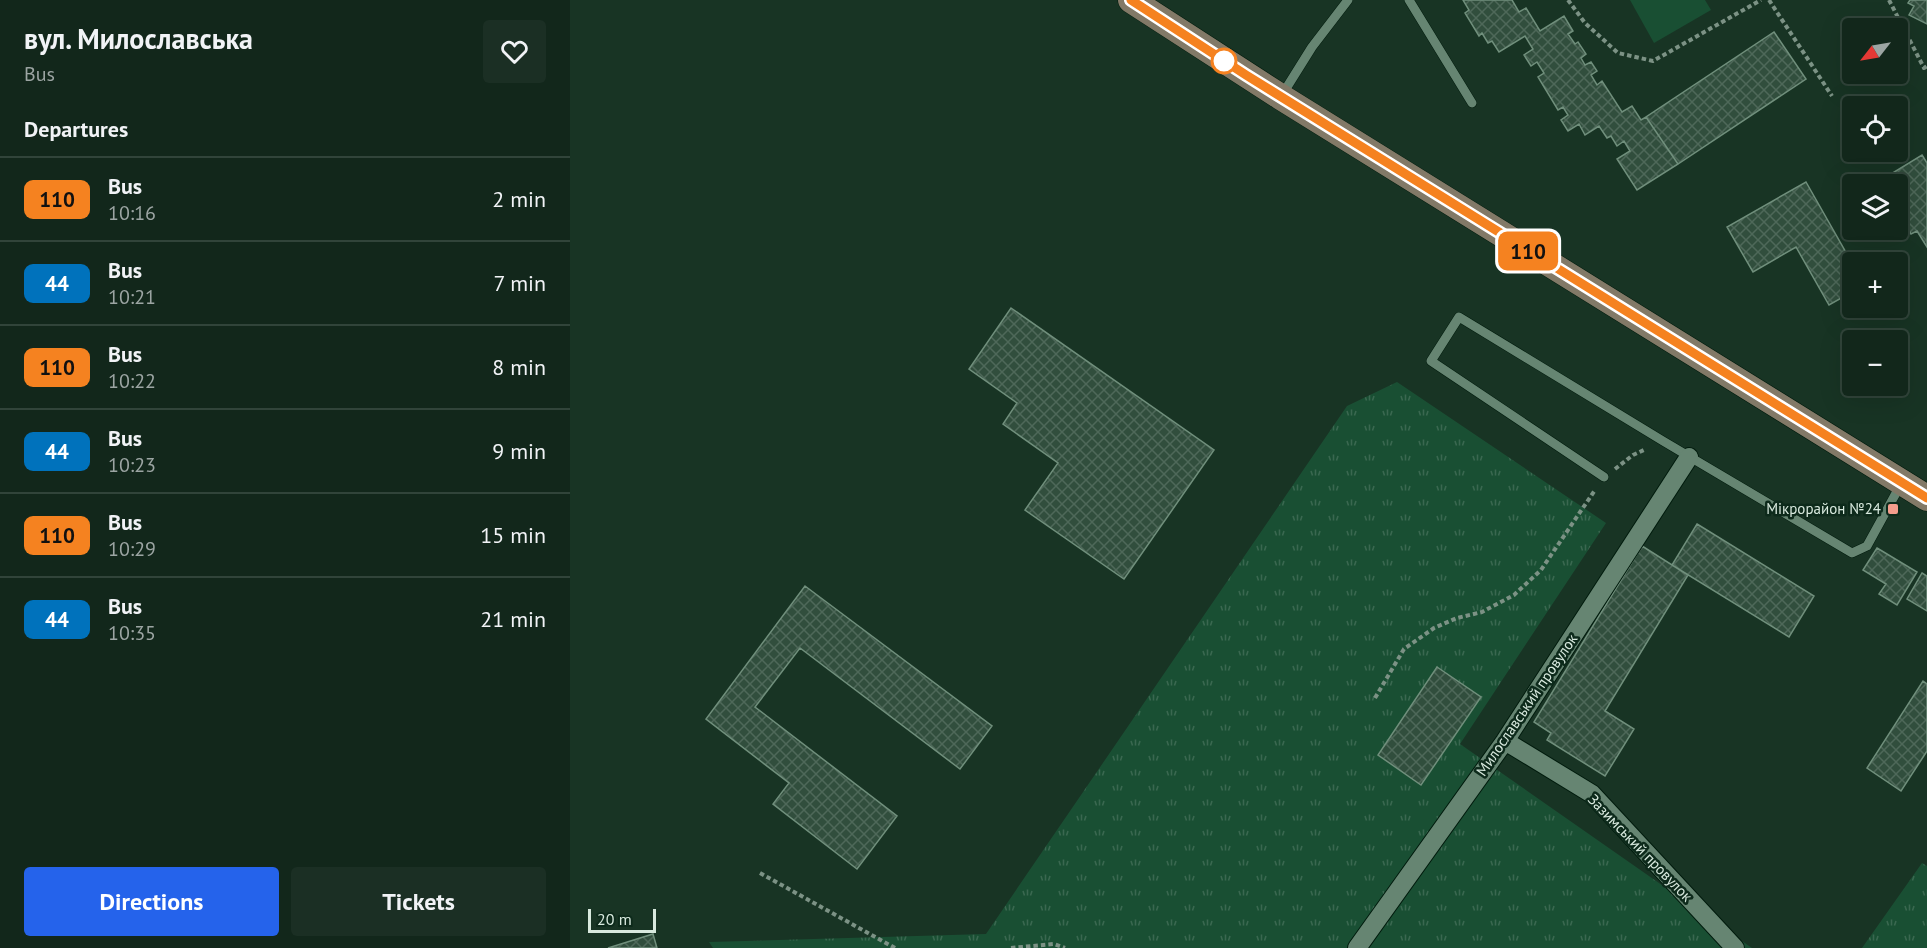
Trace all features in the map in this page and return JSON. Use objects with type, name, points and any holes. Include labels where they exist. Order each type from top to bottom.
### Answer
[{"type":"main road","points":[[1131,0],[1281,97],[1927,498]]},
{"type":"street","name":"Милославський провулок","points":[[1356,948],[1505,741],[1689,457]]},
{"type":"street","name":"Зазимський провулок","points":[[1505,741],[1592,794],[1735,948]]},
{"type":"lane","points":[[1281,97],[1312,47],[1348,0]]},
{"type":"lane","points":[[1409,0],[1472,103]]},
{"type":"lane","points":[[1604,477],[1431,361],[1459,317],[1689,457],[1852,552],[1867,546],[1902,482]]},
{"type":"path","points":[[1568,0],[1585,22],[1618,52],[1653,61],[1761,0]]},
{"type":"path","points":[[1768,0],[1832,96]]},
{"type":"path","points":[[1889,0],[1927,74]]},
{"type":"path","points":[[1375,698],[1404,649],[1434,628],[1457,618],[1482,612],[1514,595],[1541,570],[1604,477],[1633,455],[1663,441]]},
{"type":"path","points":[[760,873],[895,948]]},
{"type":"path","points":[[1011,948],[1054,944],[1065,948]]},
{"type":"green space","points":[[1630,0],[1705,0],[1711,10],[1654,43]]},
{"type":"green space","points":[[1397,382],[1606,523],[1460,744],[1752,948],[713,948],[709,942],[986,934],[1347,406]]},
{"type":"green space","points":[[1922,863],[1927,866],[1927,948],[1862,948]]},
{"type":"building","points":[[1463,0],[1512,0],[1519,12],[1526,8],[1540,31],[1564,16],[1573,31],[1568,34],[1575,44],[1578,42],[1586,54],[1581,58],[1585,65],[1591,62],[1597,71],[1591,75],[1597,85],[1602,81],[1622,112],[1632,106],[1641,120],[1646,117],[1678,164],[1637,190],[1617,159],[1630,151],[1624,141],[1617,146],[1611,136],[1607,138],[1599,126],[1585,135],[1579,124],[1568,131],[1561,120],[1568,115],[1563,107],[1558,110],[1538,77],[1544,73],[1537,62],[1531,66],[1524,55],[1533,49],[1525,36],[1499,52],[1492,41],[1488,43],[1482,33],[1479,36],[1465,13],[1469,10]]},
{"type":"building","points":[[1910,0],[1927,0],[1927,24],[1909,15],[1914,6],[1908,3]]},
{"type":"building","points":[[1774,32],[1806,79],[1678,164],[1646,117]]},
{"type":"building","points":[[1922,155],[1927,163],[1927,247],[1917,231],[1911,234],[1908,229],[1908,174],[1891,174]]},
{"type":"building","points":[[1806,182],[1846,252],[1842,252],[1842,298],[1829,305],[1796,247],[1753,272],[1727,227]]},
{"type":"building","points":[[1011,308],[1214,450],[1124,579],[1025,510],[1058,463],[1003,424],[1017,403],[969,369]]},
{"type":"building","points":[[1697,524],[1814,596],[1789,637],[1672,565]]},
{"type":"building","points":[[1642,546],[1688,575],[1605,711],[1634,729],[1605,776],[1547,740],[1551,733],[1534,722]]},
{"type":"building","points":[[1877,548],[1917,572],[1897,605],[1879,594],[1886,584],[1863,570]]},
{"type":"building","points":[[1922,573],[1927,576],[1927,611],[1907,599]]},
{"type":"building","points":[[805,586],[992,726],[960,769],[800,648],[755,707],[897,816],[857,869],[773,804],[789,783],[706,719]]},
{"type":"building","points":[[1437,667],[1481,697],[1421,785],[1378,755]]},
{"type":"building","points":[[1923,681],[1927,684],[1927,751],[1901,791],[1867,768]]},
{"type":"building","points":[[653,934],[657,948],[608,948]]},
{"type":"bus line","name":"110","points":[[1131,0],[1246,75],[1927,498]]},
{"type":"place","name":"Мікрорайон №24","points":[[1893,509]]}]
